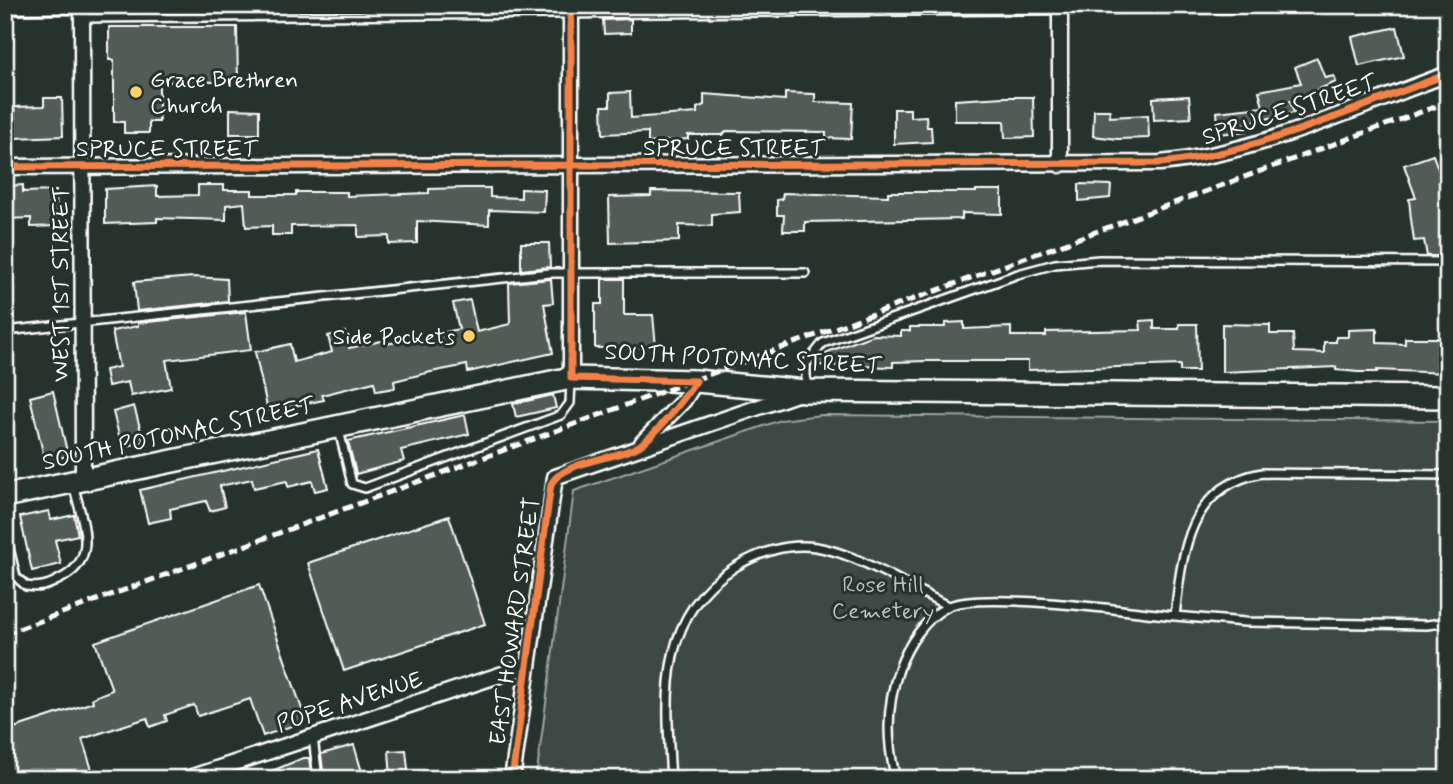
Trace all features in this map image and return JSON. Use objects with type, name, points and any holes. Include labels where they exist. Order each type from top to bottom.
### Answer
[{"type":"main road","name":"SOUTH POTOMAC STREET","points":[[5,496],[571,378],[696,381],[806,391],[1448,397]]},
{"type":"street","points":[[570,8],[571,378]]},
{"type":"street","points":[[1060,8],[1060,165]]},
{"type":"street","name":"WEST 1ST STREET","points":[[78,481],[83,322],[82,11]]},
{"type":"street","name":"SPRUCE STREET","points":[[5,167],[1060,165],[1197,159],[1276,137],[1448,74]]},
{"type":"street","name":"EAST HOWARD STREET","points":[[639,446],[684,400],[696,381]]},
{"type":"street","name":"EAST HOWARD STREET","points":[[512,779],[551,484],[555,477],[806,391]]},
{"type":"street","name":"POPE AVENUE","points":[[192,778],[527,666]]},
{"type":"lane","points":[[5,10],[1248,8]]},
{"type":"lane","points":[[806,391],[806,364],[823,343],[1018,274],[1055,264],[1099,260],[1448,262]]},
{"type":"lane","points":[[5,331],[572,271],[805,273]]},
{"type":"lane","points":[[338,425],[352,484],[365,488],[561,415],[570,403],[571,378]]},
{"type":"lane","points":[[1175,616],[1187,540],[1199,515],[1216,492],[1238,477],[1262,473],[1448,475]]},
{"type":"lane","points":[[5,531],[16,577],[26,586],[46,586],[64,578],[80,564],[86,553],[78,481]]},
{"type":"lane","points":[[671,779],[667,719],[674,642],[698,597],[724,574],[752,556],[789,546],[818,547],[879,571],[948,606]]},
{"type":"lane","points":[[896,779],[888,747],[892,690],[901,662],[915,638],[932,618],[948,606],[977,601],[1015,602],[1245,622],[1427,625],[1448,622]]},
{"type":"lane","points":[[313,737],[318,779]]},
{"type":"green space","name":"Rose Hill Cemetery","points":[[821,415],[1448,421],[1448,779],[536,779],[574,491],[781,420]]},
{"type":"building","points":[[631,19],[631,33],[604,34],[603,20]]},
{"type":"building","points":[[109,27],[237,27],[238,82],[159,82],[159,122],[149,122],[149,133],[124,133],[124,122],[114,122],[114,60],[109,60]]},
{"type":"building","points":[[1397,27],[1404,56],[1359,66],[1352,37]]},
{"type":"building","points":[[1317,58],[1325,78],[1334,76],[1336,82],[1290,101],[1294,113],[1246,123],[1247,131],[1219,134],[1217,112],[1263,107],[1259,91],[1301,83],[1295,67]]},
{"type":"building","points":[[630,92],[631,118],[697,113],[697,108],[704,105],[704,94],[785,100],[785,93],[815,94],[815,102],[853,103],[851,139],[826,138],[826,132],[726,131],[723,135],[688,135],[688,139],[648,143],[648,132],[603,134],[602,106],[610,106],[610,93]]},
{"type":"building","points":[[1189,96],[1191,118],[1154,120],[1153,98]]},
{"type":"building","points":[[1033,97],[1034,137],[1005,138],[1004,121],[955,121],[955,100]]},
{"type":"building","points":[[44,98],[62,98],[63,136],[15,138],[14,107],[44,106]]},
{"type":"building","points":[[230,109],[259,110],[259,134],[230,134]]},
{"type":"building","points":[[894,109],[910,109],[910,117],[926,116],[927,127],[931,127],[932,142],[894,144]]},
{"type":"building","points":[[1094,110],[1110,110],[1109,117],[1148,115],[1149,138],[1118,139],[1093,136]]},
{"type":"building","points":[[1433,155],[1441,177],[1448,256],[1427,256],[1424,240],[1414,241],[1409,199],[1416,198],[1404,165]]},
{"type":"building","points":[[1079,184],[1111,185],[1110,198],[1079,201]]},
{"type":"building","points":[[23,185],[23,192],[56,191],[57,226],[31,227],[31,218],[6,219],[5,186]]},
{"type":"building","points":[[198,185],[224,185],[224,190],[252,190],[252,195],[347,192],[347,196],[429,193],[429,189],[490,188],[490,197],[521,198],[521,189],[545,190],[544,212],[489,210],[489,225],[417,221],[417,243],[389,244],[389,236],[358,237],[358,225],[291,226],[291,235],[272,235],[272,226],[246,227],[244,203],[226,205],[226,220],[157,218],[157,222],[105,224],[105,189],[157,186],[157,196],[198,195]]},
{"type":"building","points":[[1002,190],[1002,214],[962,213],[962,219],[805,222],[805,231],[783,231],[784,215],[777,215],[777,200],[782,199],[783,193],[888,196],[888,192]]},
{"type":"building","points":[[651,191],[739,192],[740,212],[712,214],[712,226],[679,225],[679,241],[610,243],[609,197],[651,196]]},
{"type":"building","points":[[521,243],[549,243],[550,267],[521,270]]},
{"type":"building","points":[[193,277],[227,279],[228,301],[137,311],[134,282]]},
{"type":"building","points":[[551,279],[553,303],[544,304],[553,353],[468,372],[467,365],[431,372],[394,381],[395,388],[376,391],[374,382],[322,395],[324,400],[268,411],[255,352],[290,344],[294,362],[332,352],[328,336],[345,332],[349,348],[386,340],[386,344],[459,329],[453,303],[470,300],[477,332],[510,324],[509,283]]},
{"type":"building","points":[[602,279],[624,279],[624,315],[653,315],[656,347],[595,348],[595,304],[602,304]]},
{"type":"building","points":[[246,312],[251,350],[166,360],[171,388],[131,396],[128,382],[108,386],[105,370],[119,367],[112,331],[138,326],[138,323]]},
{"type":"building","points":[[1154,320],[1154,329],[1179,329],[1179,324],[1197,324],[1198,371],[1180,371],[1180,365],[1028,370],[1028,361],[893,362],[893,367],[813,365],[830,351],[873,335],[901,336],[901,331],[910,331],[910,327],[945,327],[945,323],[964,322],[964,329],[1011,327],[1011,336],[1046,336],[1046,332],[1141,330],[1140,321]]},
{"type":"building","points":[[1222,324],[1270,325],[1270,334],[1293,334],[1294,352],[1324,353],[1324,342],[1336,342],[1336,337],[1348,337],[1348,330],[1377,329],[1377,343],[1405,344],[1405,338],[1446,338],[1446,373],[1377,370],[1358,372],[1336,370],[1336,367],[1222,372]]},
{"type":"building","points":[[53,391],[68,456],[45,461],[30,397]]},
{"type":"building","points":[[553,395],[556,408],[516,417],[513,404]]},
{"type":"building","points":[[134,406],[144,442],[122,447],[113,412]]},
{"type":"building","points":[[465,415],[469,434],[401,450],[404,461],[356,474],[348,441]]},
{"type":"building","points":[[318,449],[328,488],[315,491],[312,481],[288,487],[287,481],[254,488],[252,479],[220,486],[225,507],[210,511],[206,501],[170,509],[171,518],[148,523],[140,490]]},
{"type":"building","points":[[49,511],[51,520],[74,515],[78,535],[55,540],[61,564],[32,571],[20,517]]},
{"type":"building","points":[[449,516],[485,624],[344,671],[308,563]]},
{"type":"building","points":[[259,585],[306,721],[263,736],[250,699],[198,716],[194,705],[165,715],[167,721],[150,727],[147,718],[82,739],[95,779],[5,779],[5,731],[93,702],[92,698],[112,690],[95,642]]},
{"type":"building","points":[[354,745],[364,779],[324,779],[321,754]]},
{"type":"building","points":[[406,750],[409,779],[391,779],[389,751]]},
{"type":"building","points":[[303,758],[309,758],[312,779],[253,779]]},
{"type":"railway","points":[[5,634],[1448,102]]},
{"type":"cycle path","points":[[512,779],[551,484],[557,476],[578,465],[639,446],[662,425],[696,381],[571,378],[571,5]]},
{"type":"cycle path","points":[[5,167],[1160,163],[1234,150],[1306,128],[1448,74]]},
{"type":"place","name":"Grace Brethren Church","points":[[136,92]]},
{"type":"place","name":"Side Pockets","points":[[469,336]]}]
